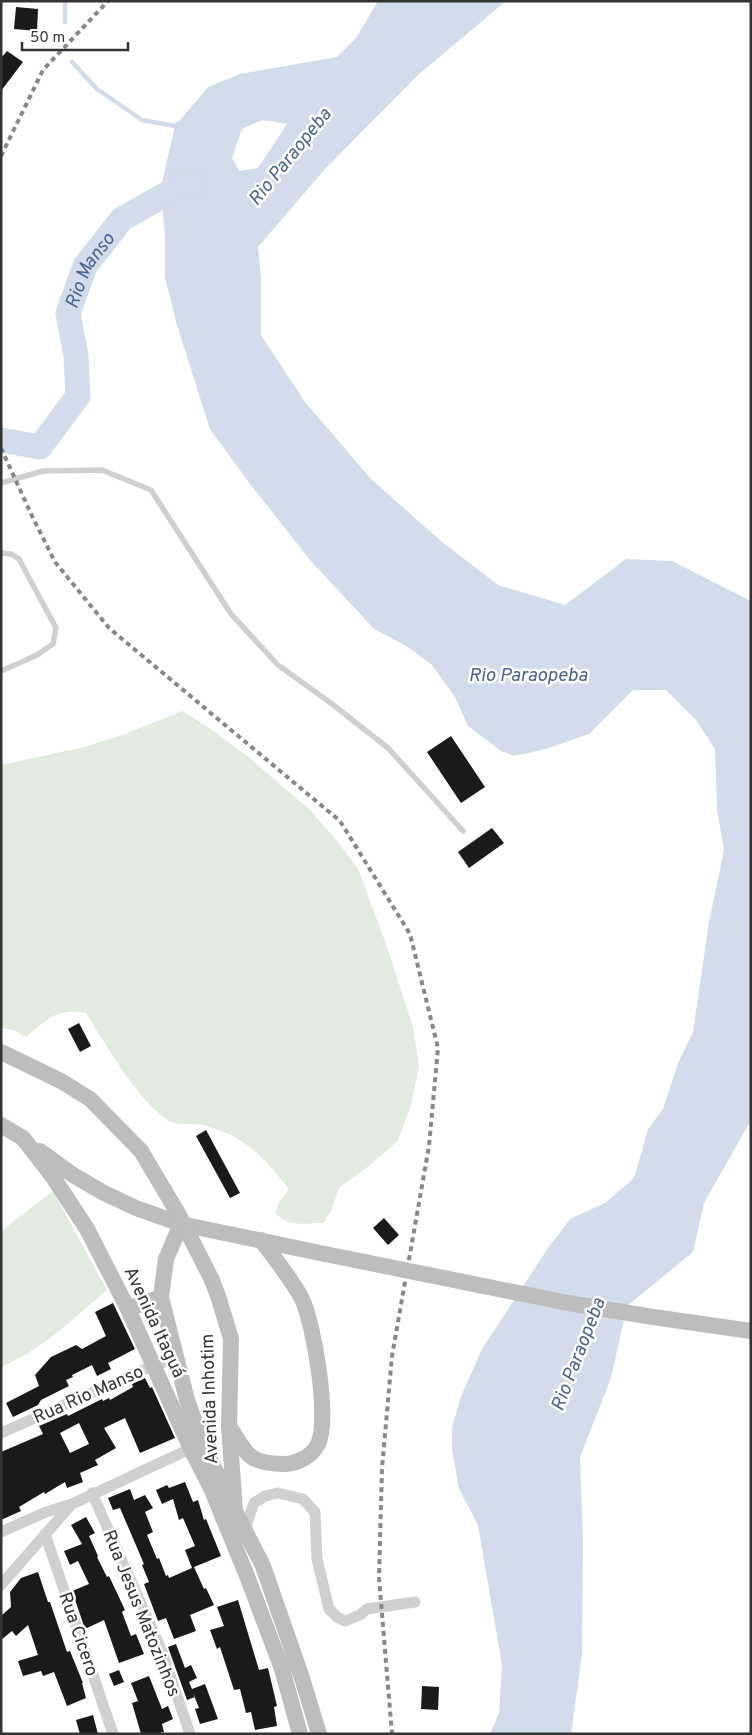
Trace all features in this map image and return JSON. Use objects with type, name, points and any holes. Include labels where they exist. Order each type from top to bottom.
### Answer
[{"type":"main road","name":"Avenida Inhotim","points":[[1,1052],[61,1081],[90,1099],[141,1151],[179,1215],[212,1280],[231,1339],[229,1426],[236,1511],[263,1566],[302,1678],[318,1734]]},
{"type":"main road","points":[[1,1113],[23,1138]]},
{"type":"main road","points":[[1,1125],[23,1138],[72,1175],[104,1193],[136,1208],[181,1224],[568,1303],[751,1331]]},
{"type":"main road","name":"Avenida Itaguá","points":[[23,1138],[53,1177],[87,1229],[154,1365],[197,1446],[211,1488],[248,1576],[282,1669],[300,1734]]},
{"type":"main road","points":[[181,1224],[166,1259],[161,1297],[197,1446],[236,1511]]},
{"type":"main road","points":[[229,1426],[247,1455],[268,1463],[288,1464],[300,1461],[318,1445],[320,1436],[322,1408],[318,1366],[310,1322],[302,1300],[261,1240]]},
{"type":"main road","points":[[128,1309],[161,1297]]},
{"type":"street","name":"Rua Rio Manso","points":[[1,1433],[154,1365],[176,1359]]},
{"type":"street","points":[[1,1532],[46,1512],[72,1504],[92,1493],[197,1446]]},
{"type":"street","name":"Rua Jesus Matozinhos","points":[[92,1493],[161,1649],[190,1734]]},
{"type":"street","points":[[245,1529],[254,1503],[265,1496],[278,1493],[303,1499],[315,1512],[318,1559],[329,1609],[337,1617],[345,1621],[360,1615],[367,1608],[415,1602]]},
{"type":"street","points":[[1,1584],[72,1504]]},
{"type":"street","name":"Rua Cicero","points":[[45,1534],[113,1734]]},
{"type":"lane","points":[[1,484],[43,470],[102,470],[151,490],[231,614],[278,665],[388,748],[464,831]]},
{"type":"lane","points":[[1,553],[11,554],[18,559],[56,628],[53,644],[37,655],[1,671]]},
{"type":"shaded area","points":[[183,711],[247,756],[309,809],[334,837],[358,869],[386,944],[413,1027],[419,1066],[411,1105],[398,1141],[339,1188],[331,1211],[323,1223],[300,1224],[285,1221],[275,1213],[279,1202],[289,1189],[261,1157],[242,1142],[231,1135],[203,1125],[173,1123],[158,1112],[146,1101],[123,1072],[86,1013],[67,1012],[53,1016],[26,1037],[13,1030],[1,1028],[1,765],[84,747],[122,735]]},
{"type":"shaded area","points":[[53,1191],[107,1290],[44,1343],[1,1367],[1,1231]]},
{"type":"water","name":"Rio Paraopeba","points":[[378,1],[506,1],[418,75],[325,169],[258,247],[261,278],[261,335],[305,402],[371,479],[441,541],[498,585],[565,605],[626,559],[672,561],[751,601],[751,1120],[704,1203],[693,1252],[627,1306],[611,1378],[580,1457],[583,1542],[582,1654],[571,1734],[490,1734],[499,1713],[502,1665],[478,1525],[459,1489],[452,1450],[452,1428],[460,1399],[482,1349],[548,1248],[570,1219],[605,1203],[634,1178],[648,1129],[663,1109],[678,1063],[693,1032],[709,922],[724,850],[717,810],[715,749],[696,720],[666,690],[633,690],[589,734],[546,749],[514,756],[501,751],[468,726],[455,697],[432,665],[408,647],[374,629],[310,560],[250,484],[210,429],[177,325],[165,278],[165,237],[161,187],[175,126],[208,87],[240,74],[337,57],[356,38]],"holes":[[[262,120],[287,124],[258,168],[239,171],[232,158],[242,129]]]},
{"type":"building","points":[[16,7],[38,9],[37,31],[14,29]]},
{"type":"building","points":[[7,51],[23,62],[1,91],[1,58]]},
{"type":"building","points":[[451,736],[485,787],[461,803],[427,752]]},
{"type":"building","points":[[492,828],[504,843],[469,868],[458,852]]},
{"type":"building","points":[[79,1023],[91,1046],[80,1052],[68,1029]]},
{"type":"building","points":[[206,1130],[240,1193],[230,1198],[196,1136]]},
{"type":"building","points":[[384,1218],[399,1235],[388,1245],[373,1228]]},
{"type":"building","points":[[113,1303],[135,1349],[108,1363],[111,1369],[97,1376],[92,1365],[72,1375],[73,1377],[66,1380],[69,1386],[41,1400],[38,1405],[13,1417],[6,1403],[39,1386],[35,1375],[51,1357],[76,1345],[82,1349],[106,1336],[95,1312]]},
{"type":"building","points":[[145,1378],[150,1388],[152,1387],[175,1438],[140,1453],[125,1418],[104,1428],[116,1448],[95,1460],[98,1465],[80,1473],[83,1482],[67,1488],[65,1482],[19,1507],[21,1511],[1,1520],[1,1452],[43,1434],[39,1426],[67,1414],[68,1416],[102,1399],[103,1401],[109,1398],[110,1400],[133,1387],[132,1384]],"holes":[[[79,1423],[89,1444],[70,1453],[60,1433]]]},
{"type":"building","points":[[185,1482],[193,1502],[198,1500],[204,1520],[206,1519],[221,1556],[194,1567],[214,1605],[190,1615],[196,1631],[174,1639],[166,1618],[158,1621],[144,1584],[149,1582],[142,1565],[144,1564],[120,1508],[113,1510],[108,1498],[130,1489],[134,1500],[145,1495],[153,1508],[145,1512],[153,1532],[147,1535],[157,1559],[159,1558],[166,1576],[168,1575],[169,1578],[192,1568],[185,1550],[195,1546],[183,1518],[179,1520],[173,1499],[162,1504],[156,1490],[167,1485],[169,1488]]},
{"type":"building","points":[[86,1517],[95,1533],[89,1536],[97,1557],[107,1577],[109,1576],[125,1610],[122,1612],[131,1636],[136,1634],[144,1654],[119,1663],[104,1620],[85,1629],[72,1591],[89,1584],[78,1561],[70,1565],[64,1551],[82,1544],[71,1525]]},
{"type":"building","points":[[38,1572],[67,1652],[70,1651],[83,1683],[86,1698],[67,1706],[54,1672],[43,1676],[41,1671],[23,1676],[18,1661],[38,1655],[28,1625],[16,1636],[12,1631],[1,1640],[1,1616],[11,1607],[10,1592],[21,1578]]},
{"type":"building","points":[[238,1600],[259,1670],[268,1668],[277,1706],[274,1707],[277,1726],[255,1730],[251,1712],[246,1713],[240,1689],[234,1690],[220,1647],[217,1649],[210,1630],[224,1626],[217,1607]]},
{"type":"building","points":[[176,1644],[185,1668],[191,1665],[197,1678],[189,1682],[192,1689],[205,1684],[218,1719],[200,1724],[195,1709],[199,1708],[195,1697],[187,1700],[168,1647]]},
{"type":"building","points":[[119,1670],[124,1682],[114,1686],[109,1674]]},
{"type":"building","points":[[149,1676],[162,1709],[168,1706],[173,1719],[162,1724],[164,1732],[141,1734],[132,1703],[138,1701],[131,1683]]},
{"type":"building","points":[[422,1686],[439,1687],[438,1710],[421,1709]]},
{"type":"building","points":[[93,1715],[98,1734],[80,1734],[76,1720]]},
{"type":"waterway","points":[[65,1],[65,22]]},
{"type":"waterway","points":[[72,62],[97,89],[142,120],[175,126],[180,123]]},
{"type":"waterway","name":"Rio Manso","points":[[1,440],[40,447],[78,396],[76,356],[68,313],[85,266],[122,219],[187,182],[192,183]]},
{"type":"railway","points":[[1,156],[43,70],[108,1]]},
{"type":"railway","points":[[1,448],[55,562],[109,628],[340,821],[410,934],[438,1048],[429,1146],[392,1356],[382,1468],[379,1578],[392,1734]]}]
